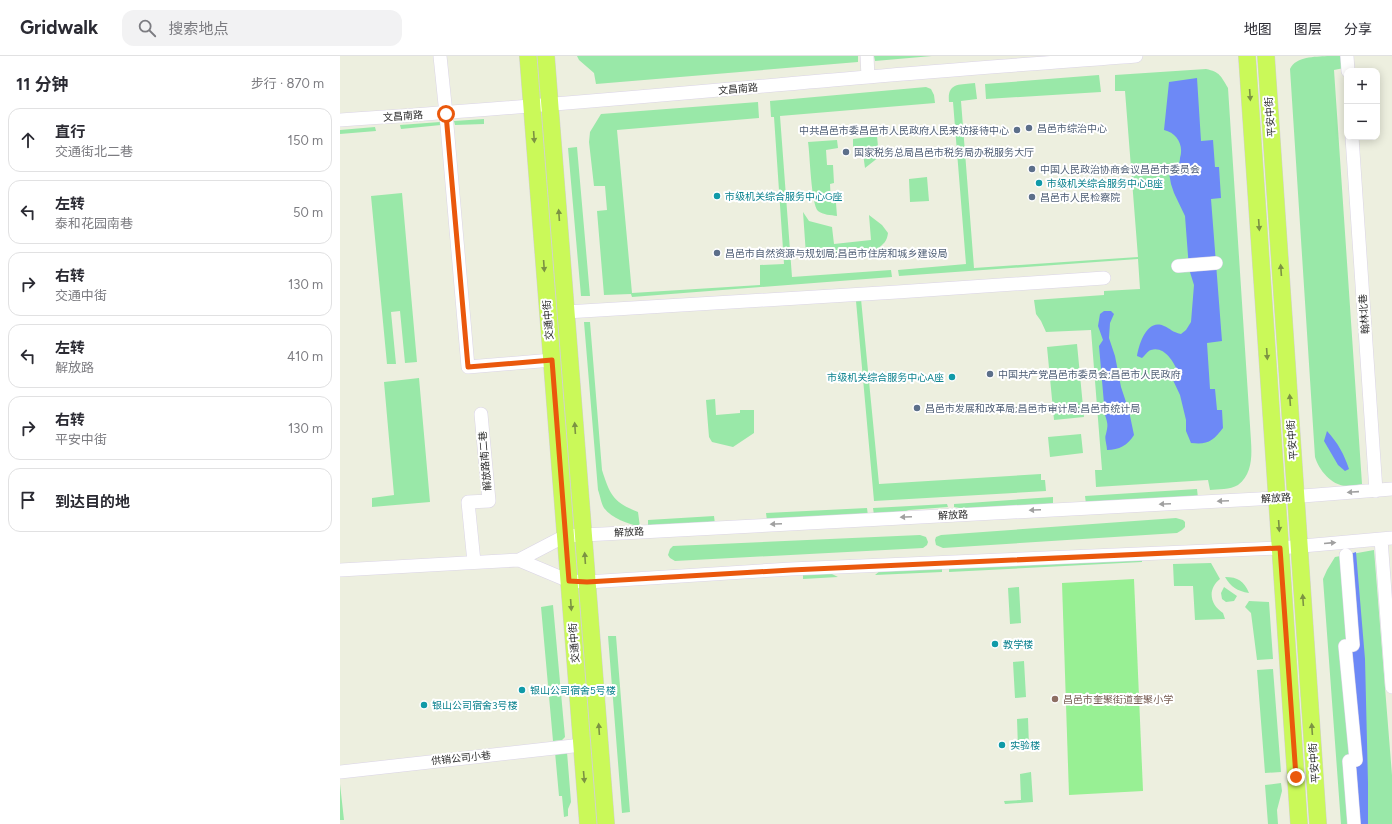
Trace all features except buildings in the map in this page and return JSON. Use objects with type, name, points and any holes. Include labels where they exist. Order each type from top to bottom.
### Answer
[{"type":"main road","name":"交通中街","points":[[528,56],[588,824]]},
{"type":"main road","name":"交通中街","points":[[546,56],[606,824]]},
{"type":"main road","name":"平安中街","points":[[1247,56],[1299,824]]},
{"type":"main road","name":"平安中街","points":[[1266,56],[1318,824]]},
{"type":"street","points":[[440,56],[468,367],[552,360]]},
{"type":"street","points":[[867,56],[868,77]]},
{"type":"street","name":"文昌南路","points":[[340,120],[446,114],[868,77],[1136,56]]},
{"type":"street","points":[[1346,56],[1348,68]]},
{"type":"street","name":"翰林北巷","points":[[1352,140],[1376,491]]},
{"type":"street","points":[[1183,265],[1216,262]]},
{"type":"street","points":[[566,312],[889,293],[1104,278]]},
{"type":"street","name":"解放路南二巷","points":[[474,562],[468,502],[489,501],[481,414]]},
{"type":"street","name":"解放路","points":[[340,570],[519,560],[565,536],[1277,498],[1392,489]]},
{"type":"street","points":[[1386,539],[1392,687]]},
{"type":"street","name":"解放路","points":[[519,560],[569,581],[587,582],[798,569],[1280,548],[1386,539]]},
{"type":"street","points":[[1346,555],[1353,645],[1345,646],[1356,760],[1349,761],[1354,824]]},
{"type":"street","name":"供销公司小巷","points":[[340,772],[582,745]]},
{"type":"green space","points":[[577,56],[858,56],[858,62],[596,84],[594,73],[579,60]]},
{"type":"green space","points":[[874,56],[932,56],[875,61]]},
{"type":"green space","points":[[1342,56],[1344,68],[1334,70],[1362,484],[1348,486],[1335,483],[1326,476],[1319,467],[1315,457],[1290,69],[1301,59]]},
{"type":"green space","points":[[1206,69],[1220,75],[1228,88],[1251,441],[1249,470],[1243,481],[1235,487],[1228,489],[1210,490],[1208,480],[1096,487],[1095,470],[1102,470],[1091,330],[1046,332],[1036,314],[1034,300],[1104,295],[1104,291],[1140,289],[1138,259],[899,276],[898,270],[966,264],[953,102],[949,102],[950,91],[952,88],[960,85],[975,83],[977,99],[961,101],[974,268],[1138,257],[1125,91],[1115,91],[1115,75]]},
{"type":"green space","points":[[1099,75],[1101,92],[986,99],[985,84]]},
{"type":"green space","points":[[926,87],[931,89],[934,95],[935,103],[780,116],[792,277],[891,270],[892,277],[632,297],[631,294],[604,295],[597,211],[607,210],[605,186],[594,186],[589,142],[590,132],[601,114],[758,102],[759,118],[617,130],[632,293],[760,285],[760,265],[784,264],[774,117],[771,117],[770,101]]},
{"type":"green space","points":[[484,119],[484,124],[455,125],[454,121]]},
{"type":"green space","points":[[440,122],[441,125],[401,129],[400,125]]},
{"type":"green space","points":[[375,127],[376,131],[340,134],[340,130]]},
{"type":"green space","points":[[877,136],[879,157],[865,168],[862,146],[853,147],[853,139]]},
{"type":"green space","points":[[837,140],[838,148],[826,150],[827,165],[833,165],[834,183],[830,184],[831,203],[836,203],[837,216],[822,213],[818,211],[816,207],[812,189],[808,142]]},
{"type":"green space","points":[[577,147],[590,296],[581,296],[568,148]]},
{"type":"green space","points":[[927,177],[929,201],[910,202],[909,179]]},
{"type":"green space","points":[[402,193],[417,362],[405,363],[400,311],[391,312],[396,364],[387,364],[371,196]]},
{"type":"green space","points":[[803,212],[809,221],[832,227],[834,244],[871,240],[869,215],[882,225],[888,233],[887,238],[877,249],[806,255]]},
{"type":"green space","points":[[861,299],[879,484],[1041,474],[1041,480],[1045,480],[1046,491],[874,501],[856,301]]},
{"type":"green space","points":[[584,322],[590,322],[602,470],[607,486],[614,497],[623,505],[638,512],[640,527],[620,520],[607,512],[603,506],[598,490]]},
{"type":"green space","points":[[1077,344],[1084,417],[1054,420],[1047,347]]},
{"type":"green space","points":[[419,378],[430,502],[372,507],[372,498],[394,495],[384,382]]},
{"type":"green space","points":[[715,399],[716,415],[740,413],[740,410],[754,410],[754,433],[733,447],[712,442],[709,437],[706,400]]},
{"type":"green space","points":[[1081,434],[1083,453],[1050,457],[1048,437]]},
{"type":"green space","points":[[1197,489],[1198,498],[1086,504],[1085,496]]},
{"type":"green space","points":[[1053,497],[1053,505],[971,510],[954,507],[954,504]]},
{"type":"green space","points":[[947,504],[948,507],[909,510],[898,514],[874,515],[873,508]]},
{"type":"green space","points":[[867,508],[868,516],[767,521],[766,513]]},
{"type":"green space","points":[[714,516],[715,524],[648,527],[648,520]]},
{"type":"green space","points":[[1176,518],[1185,522],[1185,527],[1177,533],[943,548],[936,545],[935,540],[936,537],[941,535]]},
{"type":"green space","points":[[920,535],[926,537],[928,542],[923,548],[675,561],[668,555],[673,546]]},
{"type":"green space","points":[[1374,550],[1392,775],[1392,824],[1341,824],[1323,579],[1335,557]]},
{"type":"green space","points":[[1142,558],[1142,562],[949,572],[949,568]]},
{"type":"green space","points":[[1211,563],[1220,579],[1213,587],[1213,601],[1215,606],[1223,613],[1225,619],[1195,620],[1193,586],[1174,586],[1173,564]]},
{"type":"green space","points":[[942,568],[942,572],[875,575],[881,570]]},
{"type":"green space","points":[[826,571],[838,577],[803,579],[803,573]]},
{"type":"green space","points":[[1225,577],[1240,580],[1245,585],[1249,593],[1235,588]]},
{"type":"green space","points":[[1134,579],[1143,791],[1069,795],[1062,583]]},
{"type":"green space","points":[[1019,587],[1021,623],[1010,624],[1008,588]]},
{"type":"green space","points":[[1224,587],[1237,596],[1234,601],[1226,602],[1222,599],[1221,593]]},
{"type":"green space","points":[[1249,601],[1269,602],[1273,659],[1257,660],[1251,613],[1245,607]]},
{"type":"green space","points":[[553,605],[565,737],[562,740],[553,741],[541,607]]},
{"type":"green space","points":[[608,636],[616,636],[630,812],[622,813]]},
{"type":"green space","points":[[1024,661],[1026,697],[1015,698],[1013,662]]},
{"type":"green space","points":[[1273,669],[1281,772],[1265,773],[1257,670]]},
{"type":"green space","points":[[1028,718],[1029,747],[1018,748],[1017,719]]},
{"type":"green space","points":[[555,752],[567,752],[571,802],[568,809],[568,816],[564,817],[562,796],[559,796]]},
{"type":"green space","points":[[1031,772],[1033,802],[1005,804],[1004,801],[1021,800],[1020,774]]},
{"type":"green space","points":[[1281,783],[1282,791],[1277,810],[1278,824],[1268,824],[1265,785]]},
{"type":"green space","points":[[340,784],[344,820],[340,820]]},
{"type":"water","points":[[1197,78],[1201,141],[1213,140],[1215,167],[1219,167],[1221,198],[1211,199],[1222,341],[1207,343],[1210,389],[1215,389],[1217,410],[1222,410],[1223,428],[1213,439],[1206,443],[1191,443],[1186,431],[1186,420],[1180,395],[1172,378],[1177,370],[1167,355],[1156,349],[1147,352],[1142,358],[1137,356],[1142,339],[1153,326],[1158,324],[1181,334],[1186,330],[1191,322],[1194,285],[1189,269],[1185,216],[1174,193],[1169,173],[1176,168],[1180,161],[1181,149],[1176,137],[1164,130],[1169,82]]},
{"type":"water","points":[[1104,311],[1111,311],[1114,314],[1110,323],[1109,338],[1115,356],[1121,387],[1129,411],[1134,435],[1129,442],[1123,446],[1107,450],[1105,437],[1107,420],[1105,415],[1099,346],[1103,340],[1098,326],[1100,314]]},
{"type":"water","points":[[1327,431],[1340,449],[1349,469],[1345,471],[1338,465],[1324,441]]},
{"type":"water","points":[[1356,552],[1365,659],[1368,824],[1358,824],[1349,650],[1350,554]]},
{"type":"place","name":"昌邑市综治中心","points":[[1029,128]]},
{"type":"place","name":"中共昌邑市委昌邑市人民政府人民来访接待中心","points":[[1017,130]]},
{"type":"place","name":"国家税务总局昌邑市税务局办税服务大厅","points":[[846,152]]},
{"type":"place","name":"中国人民政治协商会议昌邑市委员会","points":[[1032,169]]},
{"type":"place","name":"市级机关综合服务中心B座","points":[[1039,183]]},
{"type":"place","name":"市级机关综合服务中心G座","points":[[717,196]]},
{"type":"place","name":"昌邑市人民检察院","points":[[1032,197]]},
{"type":"place","name":"昌邑市自然资源与规划局;昌邑市住房和城乡建设局","points":[[717,253]]},
{"type":"place","name":"中国共产党昌邑市委员会;昌邑市人民政府","points":[[990,374]]},
{"type":"place","name":"市级机关综合服务中心A座","points":[[952,377]]},
{"type":"place","name":"昌邑市发展和改革局;昌邑市审计局;昌邑市统计局","points":[[917,408]]},
{"type":"place","name":"教学楼","points":[[995,644]]},
{"type":"place","name":"银山公司宿舍5号楼","points":[[522,690]]},
{"type":"place","name":"昌邑市奎聚街道奎聚小学","points":[[1055,699]]},
{"type":"place","name":"银山公司宿舍3号楼","points":[[424,705]]},
{"type":"place","name":"实验楼","points":[[1002,745]]},
{"type":"route","points":[[446,114],[468,367],[552,360],[569,581],[587,582],[791,570],[1207,550],[1280,548],[1296,777]]}]
